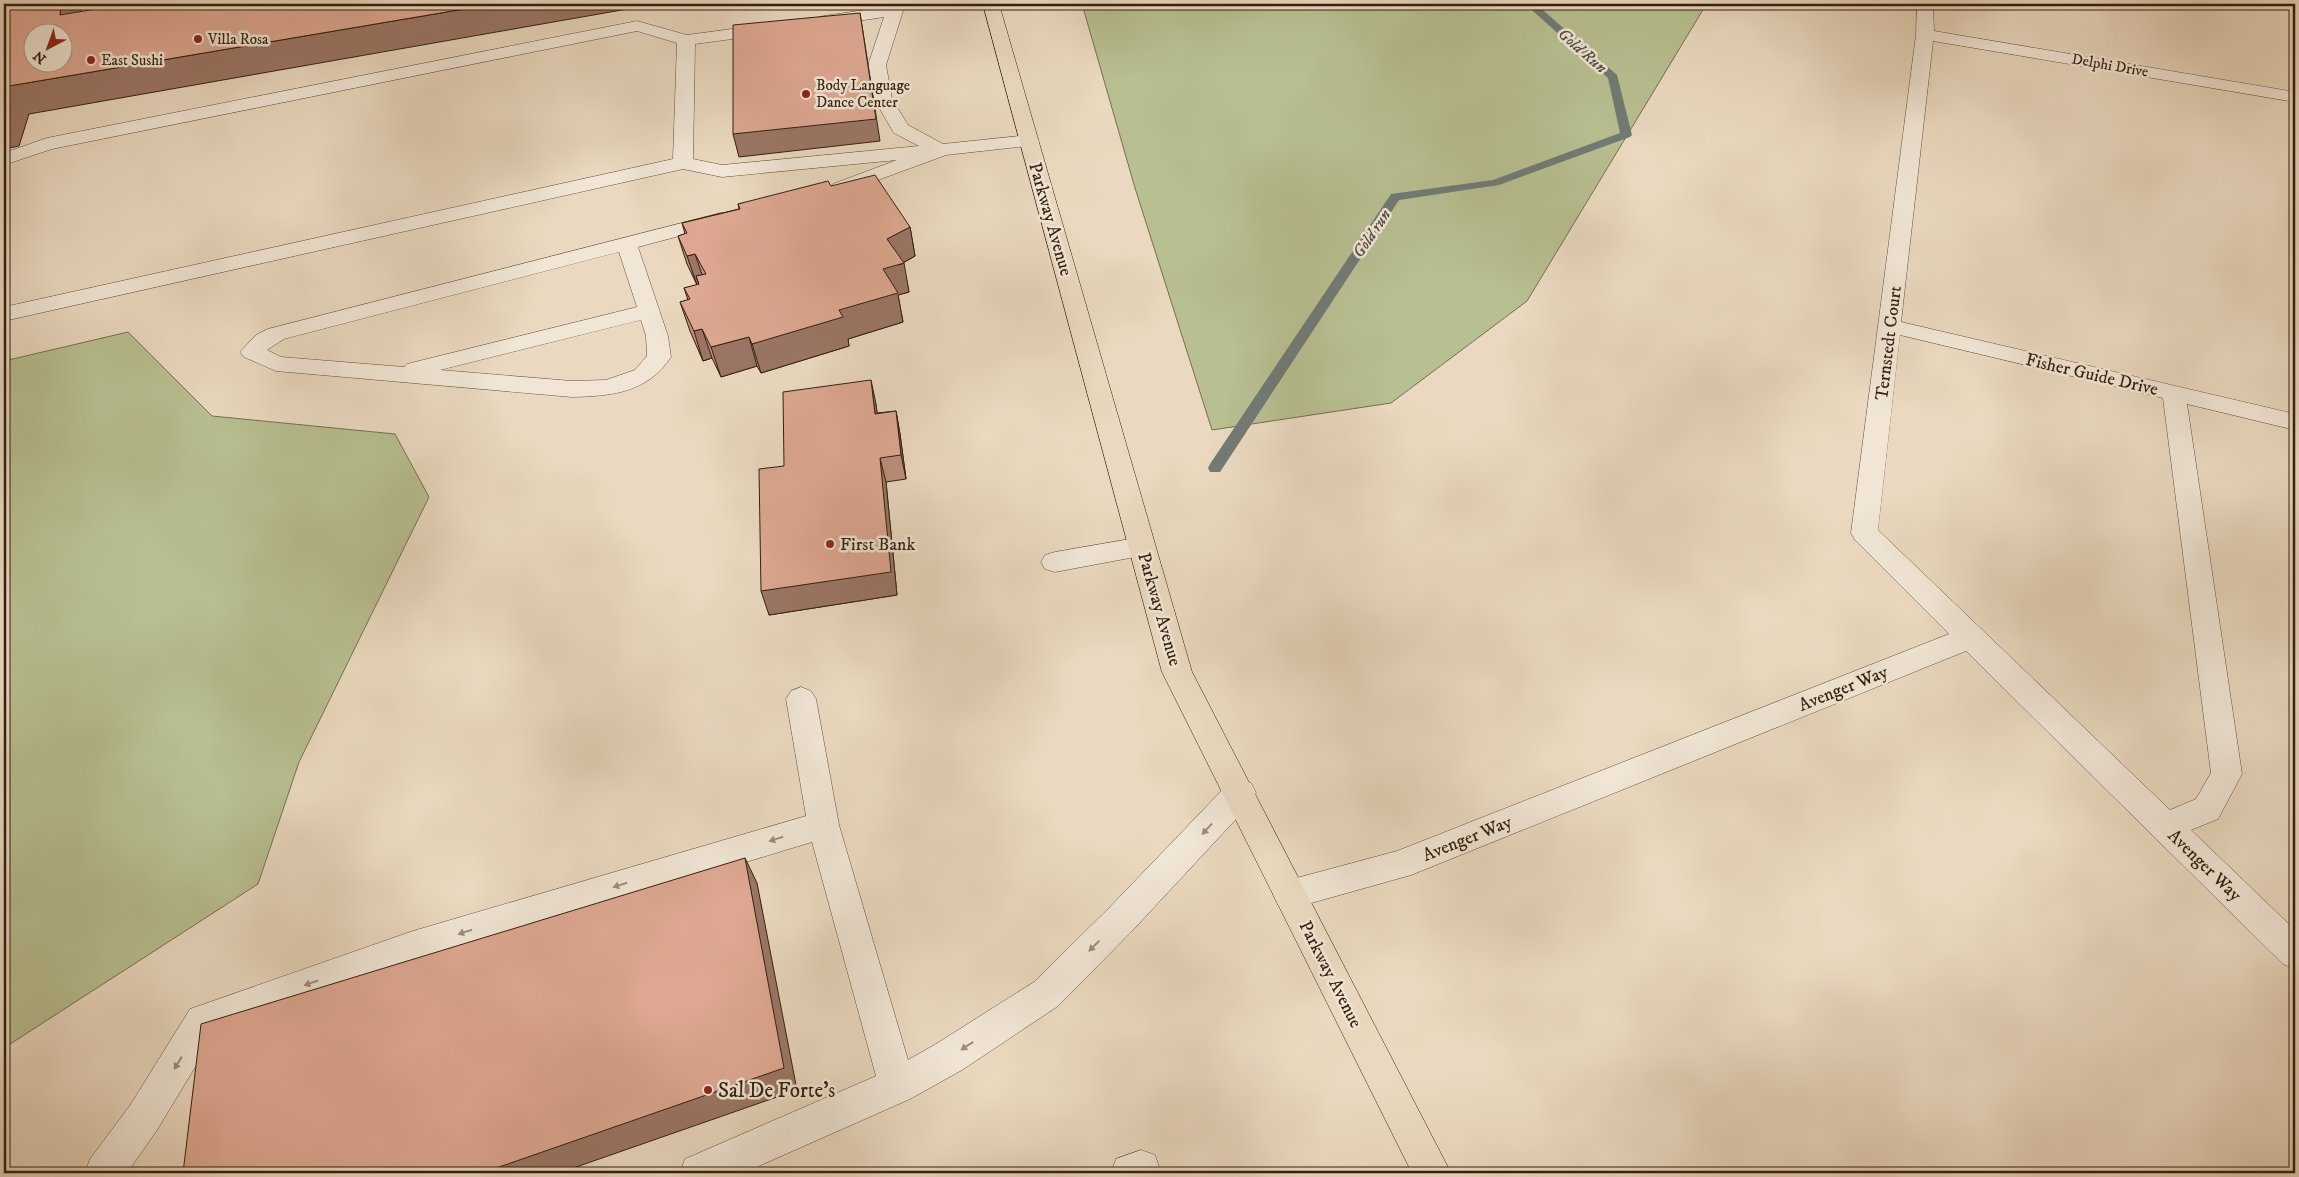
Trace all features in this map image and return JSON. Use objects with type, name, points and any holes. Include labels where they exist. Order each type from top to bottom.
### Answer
[{"type":"main road","name":"Parkway Avenue","points":[[991,4],[1177,672],[1432,1173]]},
{"type":"street","points":[[100,4],[99,19],[187,4]]},
{"type":"street","name":"Ternstedt Court","points":[[1925,4],[1925,35],[1864,533],[1971,637]]},
{"type":"street","points":[[809,23],[894,7],[878,65],[883,99],[901,129],[941,150]]},
{"type":"street","points":[[4,159],[47,144],[637,26],[686,40],[781,27]]},
{"type":"street","name":"Delphi Drive","points":[[1925,35],[2295,97]]},
{"type":"street","points":[[683,163],[686,40]]},
{"type":"street","points":[[4,314],[683,163],[722,171],[1030,141]]},
{"type":"street","points":[[820,193],[836,190],[941,150]]},
{"type":"street","points":[[627,244],[657,336],[659,356],[643,375],[608,388],[572,389],[276,364],[252,352],[264,340],[276,334],[739,214]]},
{"type":"street","points":[[394,374],[648,311]]},
{"type":"street","name":"Fisher Guide Drive","points":[[1890,326],[2295,422]]},
{"type":"street","points":[[2165,826],[2207,809],[2227,774],[2174,394]]},
{"type":"street","points":[[1055,562],[1142,547]]},
{"type":"street","name":"Avenger Way","points":[[1290,894],[1399,865],[1971,637],[2295,952]]},
{"type":"street","points":[[800,699],[823,825],[897,1086]]},
{"type":"street","points":[[699,1173],[897,1086],[949,1057],[1046,994],[1121,919],[1240,793]]},
{"type":"street","points":[[104,1173],[144,1117],[203,1021],[414,947],[823,825]]},
{"type":"green space","points":[[1082,4],[1720,4],[1704,8],[1527,301],[1391,403],[1212,430],[1135,188]]},
{"type":"green space","points":[[128,332],[212,416],[395,434],[429,497],[299,762],[258,884],[4,1048],[4,361]]},
{"type":"building","points":[[4,4],[61,4],[60,15],[126,4],[494,4],[9,86],[4,103]]},
{"type":"building","name":"Body Language Dance Center","points":[[860,13],[876,119],[733,134],[733,25]]},
{"type":"building","points":[[875,175],[910,227],[887,239],[904,263],[883,269],[898,293],[839,310],[843,317],[752,344],[749,337],[711,347],[702,329],[694,331],[680,302],[690,299],[684,288],[699,284],[696,276],[706,274],[695,254],[687,256],[678,236],[687,233],[682,223],[740,209],[738,204],[828,181],[831,186]]},
{"type":"building","name":"First Bank","points":[[871,380],[875,414],[896,411],[901,455],[880,458],[891,572],[761,591],[759,469],[784,466],[783,392]]},
{"type":"building","points":[[745,858],[784,1068],[482,1173],[183,1173],[201,1024]]},
{"type":"waterway","name":"Gold run","points":[[1215,468],[1395,197],[1495,183],[1626,135],[1613,77],[1530,4]]},
{"type":"place","name":"Villa Rosa","points":[[198,39]]},
{"type":"place","name":"East Sushi","points":[[91,60]]},
{"type":"place","name":"Body Language Dance Center","points":[[806,94]]},
{"type":"place","name":"First Bank","points":[[830,544]]},
{"type":"place","name":"Sal De Forte's","points":[[708,1090]]},
{"type":"water label","name":"Gold Run","points":[[1583,50]]}]
